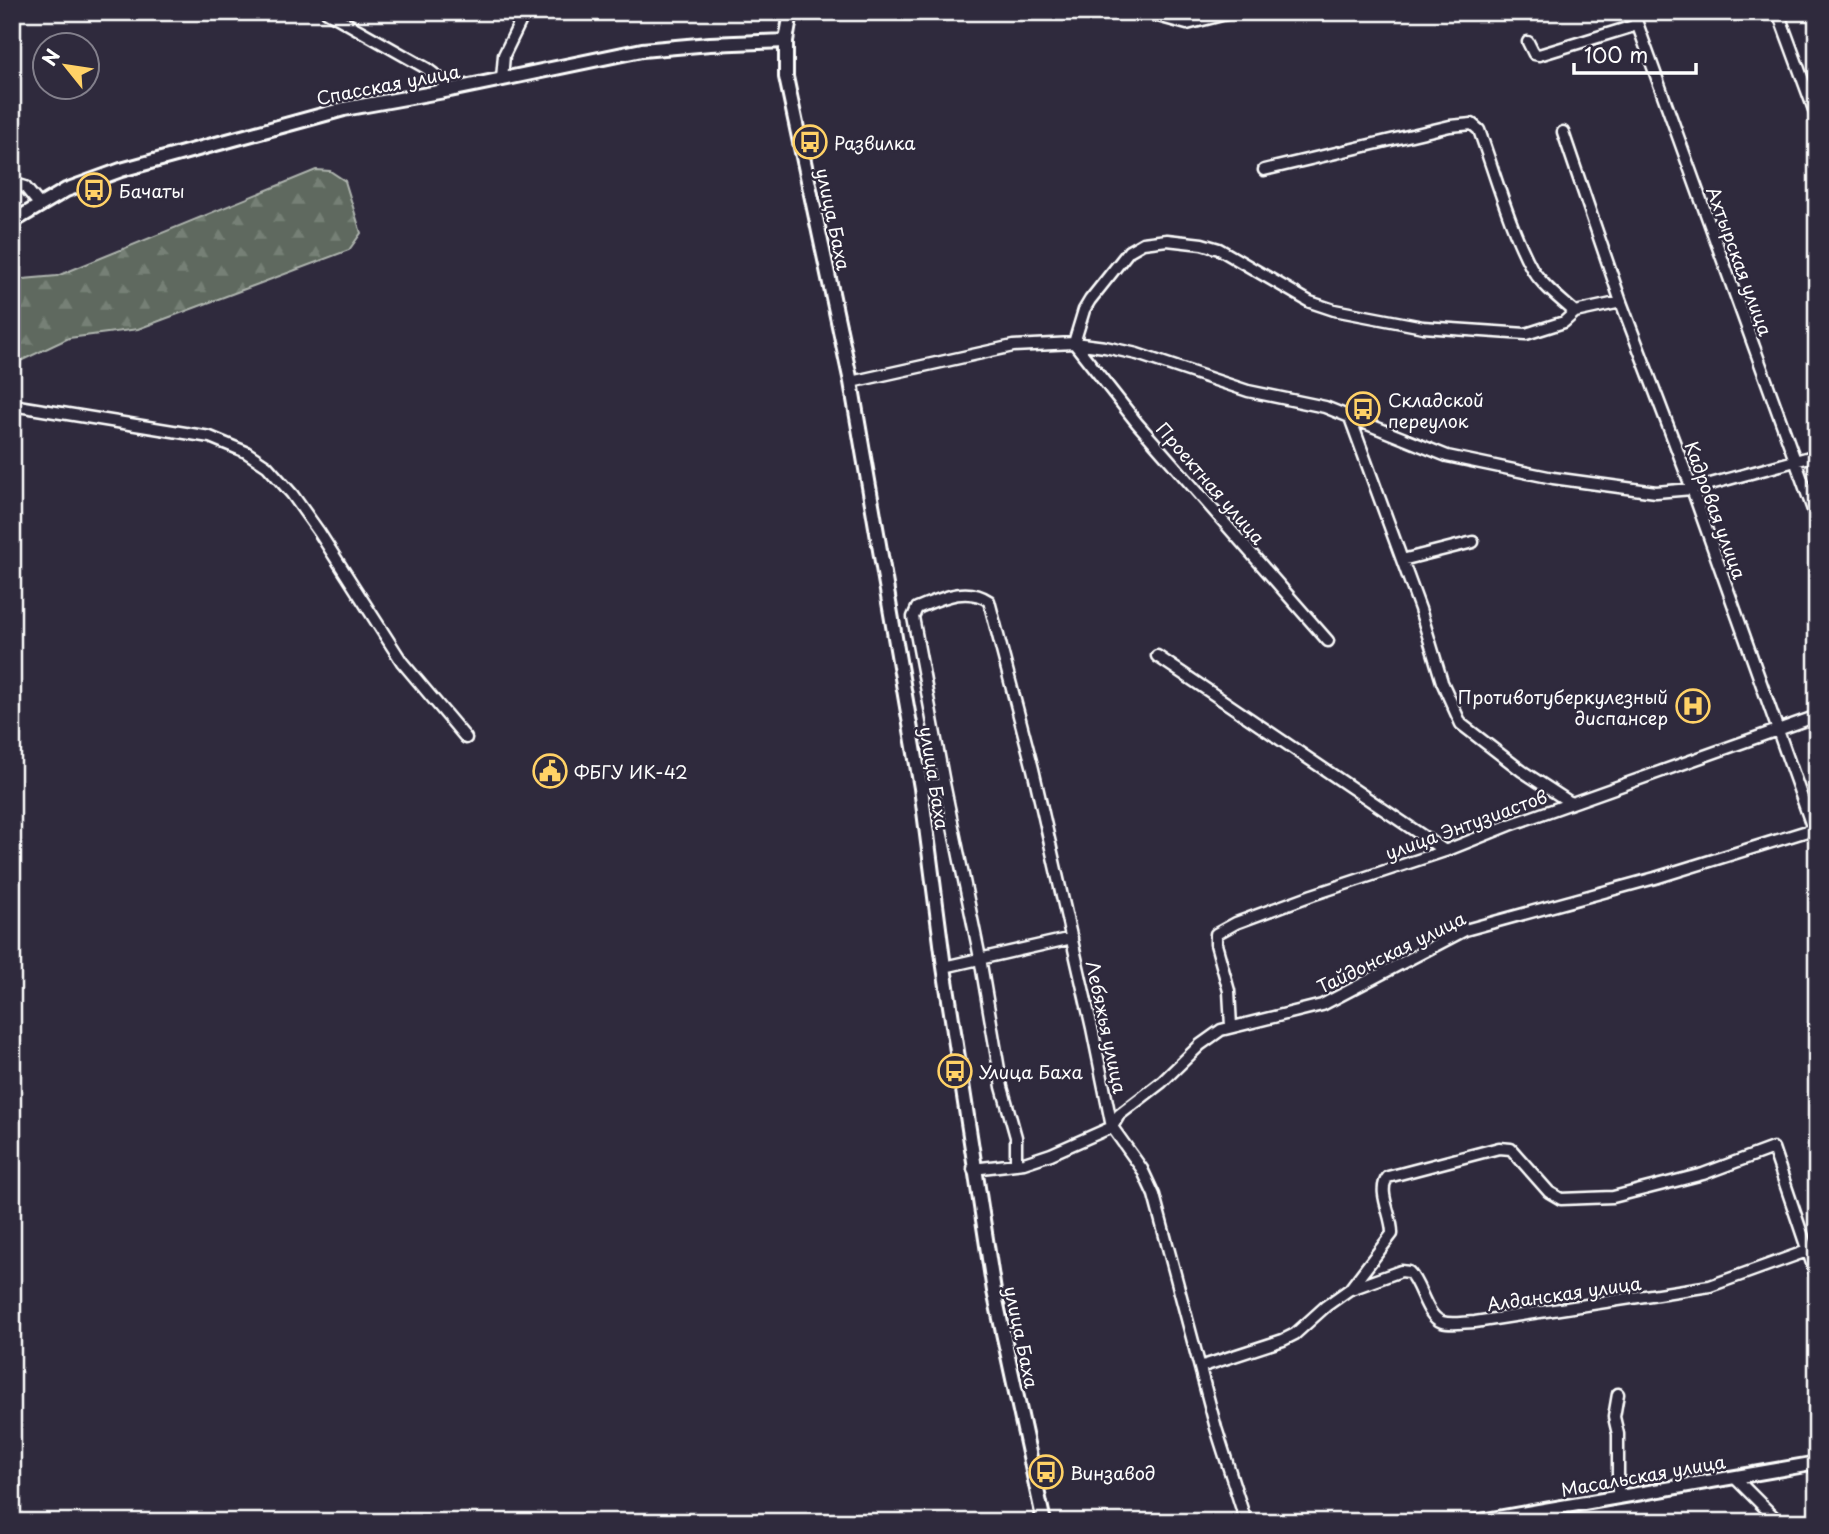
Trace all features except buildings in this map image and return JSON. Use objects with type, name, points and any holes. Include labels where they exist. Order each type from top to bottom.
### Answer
[{"type":"street","points":[[327,12],[426,68],[438,76],[450,90]]},
{"type":"street","points":[[502,79],[504,55],[525,12]]},
{"type":"street","name":"улица Баха","points":[[791,12],[786,41],[786,77],[851,382],[921,788],[973,1169],[994,1291],[1044,1522]]},
{"type":"street","points":[[1143,12],[1187,24],[1234,12]]},
{"type":"street","name":"Ахтырская улица","points":[[1633,12],[1817,521]]},
{"type":"street","points":[[1778,12],[1817,118]]},
{"type":"street","points":[[1528,42],[1534,54],[1539,55],[1637,25]]},
{"type":"street","name":"Спасская улица","points":[[12,222],[65,190],[121,170],[344,109],[642,50],[786,41]]},
{"type":"street","points":[[1264,170],[1450,126],[1472,124],[1479,130],[1533,270],[1575,312]]},
{"type":"street","name":"Кадровая улица","points":[[1563,132],[1621,302],[1816,832]]},
{"type":"street","points":[[12,183],[25,187],[39,204]]},
{"type":"street","points":[[1074,343],[1084,310],[1129,251],[1143,243],[1167,240],[1219,249],[1310,302],[1334,310],[1423,327],[1526,334],[1564,322],[1575,312],[1621,302]]},
{"type":"street","points":[[851,382],[1013,346],[1074,343],[1137,354],[1248,391],[1325,407],[1447,456],[1553,478],[1656,492],[1692,489],[1817,456]]},
{"type":"street","name":"Проектная улица","points":[[1074,343],[1137,423],[1328,641]]},
{"type":"street","points":[[12,405],[210,437],[246,452],[267,466],[292,494],[319,532],[402,662],[466,738]]},
{"type":"street","points":[[1349,415],[1402,560],[1442,682],[1461,724],[1522,771],[1571,803]]},
{"type":"street","points":[[1402,560],[1474,542]]},
{"type":"street","name":"Лебяжья улица","points":[[944,783],[914,617],[917,608],[957,594],[979,594],[989,601],[1033,769],[1112,1128],[1142,1169],[1154,1195],[1216,1428],[1246,1522]]},
{"type":"street","points":[[1157,656],[1445,851]]},
{"type":"street","name":"улица Энтузиастов","points":[[1231,1026],[1229,991],[1216,944],[1216,934],[1236,923],[1445,851],[1571,803],[1817,716]]},
{"type":"street","points":[[921,788],[944,783],[980,958],[1002,1087],[1016,1137],[1016,1164]]},
{"type":"street","name":"Тайдонская улица","points":[[973,1169],[1016,1164],[1051,1154],[1112,1128],[1119,1115],[1162,1082],[1213,1035],[1231,1026],[1302,1012],[1322,1005],[1465,930],[1816,832]]},
{"type":"street","points":[[944,967],[1072,938]]},
{"type":"street","points":[[1200,1367],[1295,1334],[1350,1289],[1392,1234],[1383,1188],[1388,1177],[1499,1148],[1507,1148],[1554,1197],[1561,1199],[1613,1197],[1703,1174],[1773,1148],[1817,1278]]},
{"type":"street","name":"Алданская улица","points":[[1350,1289],[1401,1272],[1409,1272],[1435,1318],[1444,1323],[1475,1322],[1710,1286],[1807,1251]]},
{"type":"street","points":[[1618,1394],[1614,1417],[1618,1434],[1618,1497]]},
{"type":"street","name":"Масальская улица","points":[[1474,1522],[1817,1463]]},
{"type":"street","points":[[1735,1478],[1779,1522]]},
{"type":"green space","points":[[316,170],[330,171],[345,181],[361,233],[349,250],[138,329],[69,338],[12,365],[12,280],[57,276]]},
{"type":"place","name":"Развилка","points":[[810,142]]},
{"type":"place","name":"Бачаты","points":[[94,190]]},
{"type":"place","name":"Складской переулок","points":[[1363,409]]},
{"type":"place","name":"Противотуберкулезный диспансер","points":[[1693,706]]},
{"type":"place","name":"ФБГУ ИК-42","points":[[550,771]]},
{"type":"place","name":"Улица Баха","points":[[955,1071]]},
{"type":"place","name":"Винзавод","points":[[1046,1472]]}]
